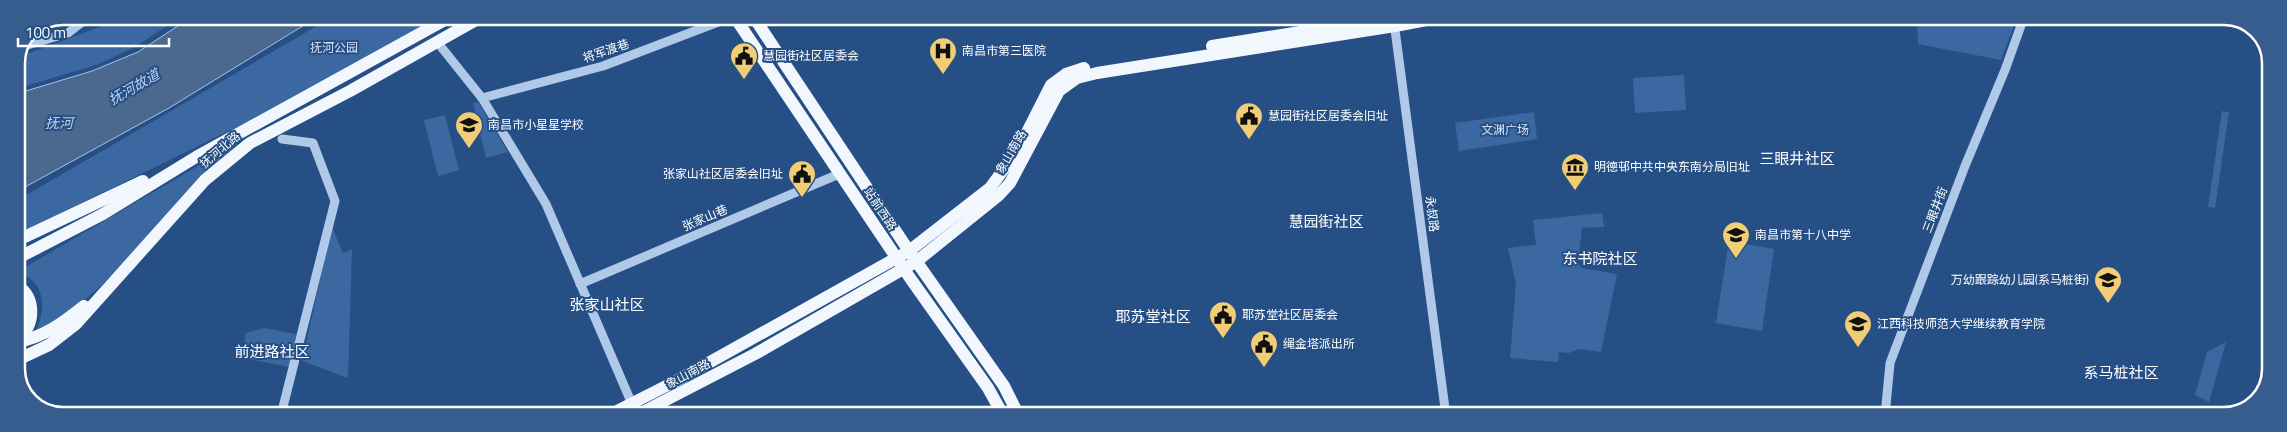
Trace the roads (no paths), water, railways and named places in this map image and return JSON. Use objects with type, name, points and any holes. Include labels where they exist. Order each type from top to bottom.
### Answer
[{"type":"main road","name":"抚河北路","points":[[25,254],[103,214],[196,157],[436,25]]},
{"type":"main road","name":"抚河北路","points":[[25,356],[49,345],[76,324],[205,180],[250,143],[438,43],[468,25]]},
{"type":"main road","name":"站前西路","points":[[740,25],[901,264],[988,388],[998,407]]},
{"type":"main road","name":"站前西路","points":[[760,25],[913,256],[1004,386],[1014,407]]},
{"type":"main road","name":"象山南路","points":[[639,407],[901,264],[999,195],[1023,161],[1059,92],[1077,78],[1366,25]]},
{"type":"main road","points":[[25,237],[196,157]]},
{"type":"main road","points":[[25,340],[30,340],[56,328],[106,289]]},
{"type":"main road","points":[[25,292],[32,307],[31,320],[25,333]]},
{"type":"street","points":[[30,44],[68,32],[78,25]]},
{"type":"street","name":"将军渡巷","points":[[482,98],[603,66],[710,25]]},
{"type":"street","name":"永叔路","points":[[1395,25],[1445,407]]},
{"type":"street","name":"三眼井街","points":[[1885,407],[1890,363],[2021,25]]},
{"type":"street","points":[[438,43],[482,98],[546,204],[634,407]]},
{"type":"street","points":[[282,139],[313,143],[335,201],[283,407]]},
{"type":"street","name":"张家山巷","points":[[580,284],[840,174]]},
{"type":"water","name":"抚河","points":[[179,25],[304,25],[169,108],[25,187],[25,91],[92,71],[138,52]]},
{"type":"place","name":"南昌市第三医院","points":[[943,75]]},
{"type":"place","name":"慧园街社区居委会","points":[[744,80]]},
{"type":"place","name":"慧园街社区居委会旧址","points":[[1249,140]]},
{"type":"place","name":"南昌市小星星学校","points":[[469,149]]},
{"type":"place","name":"明德邨中共中央东南分局旧址","points":[[1575,191]]},
{"type":"place","name":"张家山社区居委会旧址","points":[[802,198]]},
{"type":"place","name":"南昌市第十八中学","points":[[1736,259]]},
{"type":"place","name":"万幼跟踪幼儿园(系马桩街)","points":[[2108,304]]},
{"type":"place","name":"耶苏堂社区居委会","points":[[1223,339]]},
{"type":"place","name":"江西科技师范大学继续教育学院","points":[[1858,348]]},
{"type":"place","name":"绳金塔派出所","points":[[1264,368]]},
{"type":"district","name":"三眼井社区","points":[[1797,159]]},
{"type":"district","name":"慧园街社区","points":[[1326,222]]},
{"type":"district","name":"东书院社区","points":[[1600,259]]},
{"type":"district","name":"张家山社区","points":[[607,305]]},
{"type":"district","name":"耶苏堂社区","points":[[1153,317]]},
{"type":"district","name":"前进路社区","points":[[272,352]]},
{"type":"district","name":"系马桩社区","points":[[2121,373]]},
{"type":"park label","name":"抚河公园","points":[[334,48]]},
{"type":"park label","name":"文渊广场","points":[[1505,130]]},
{"type":"water label","name":"抚河故道","points":[[134,87]]}]
